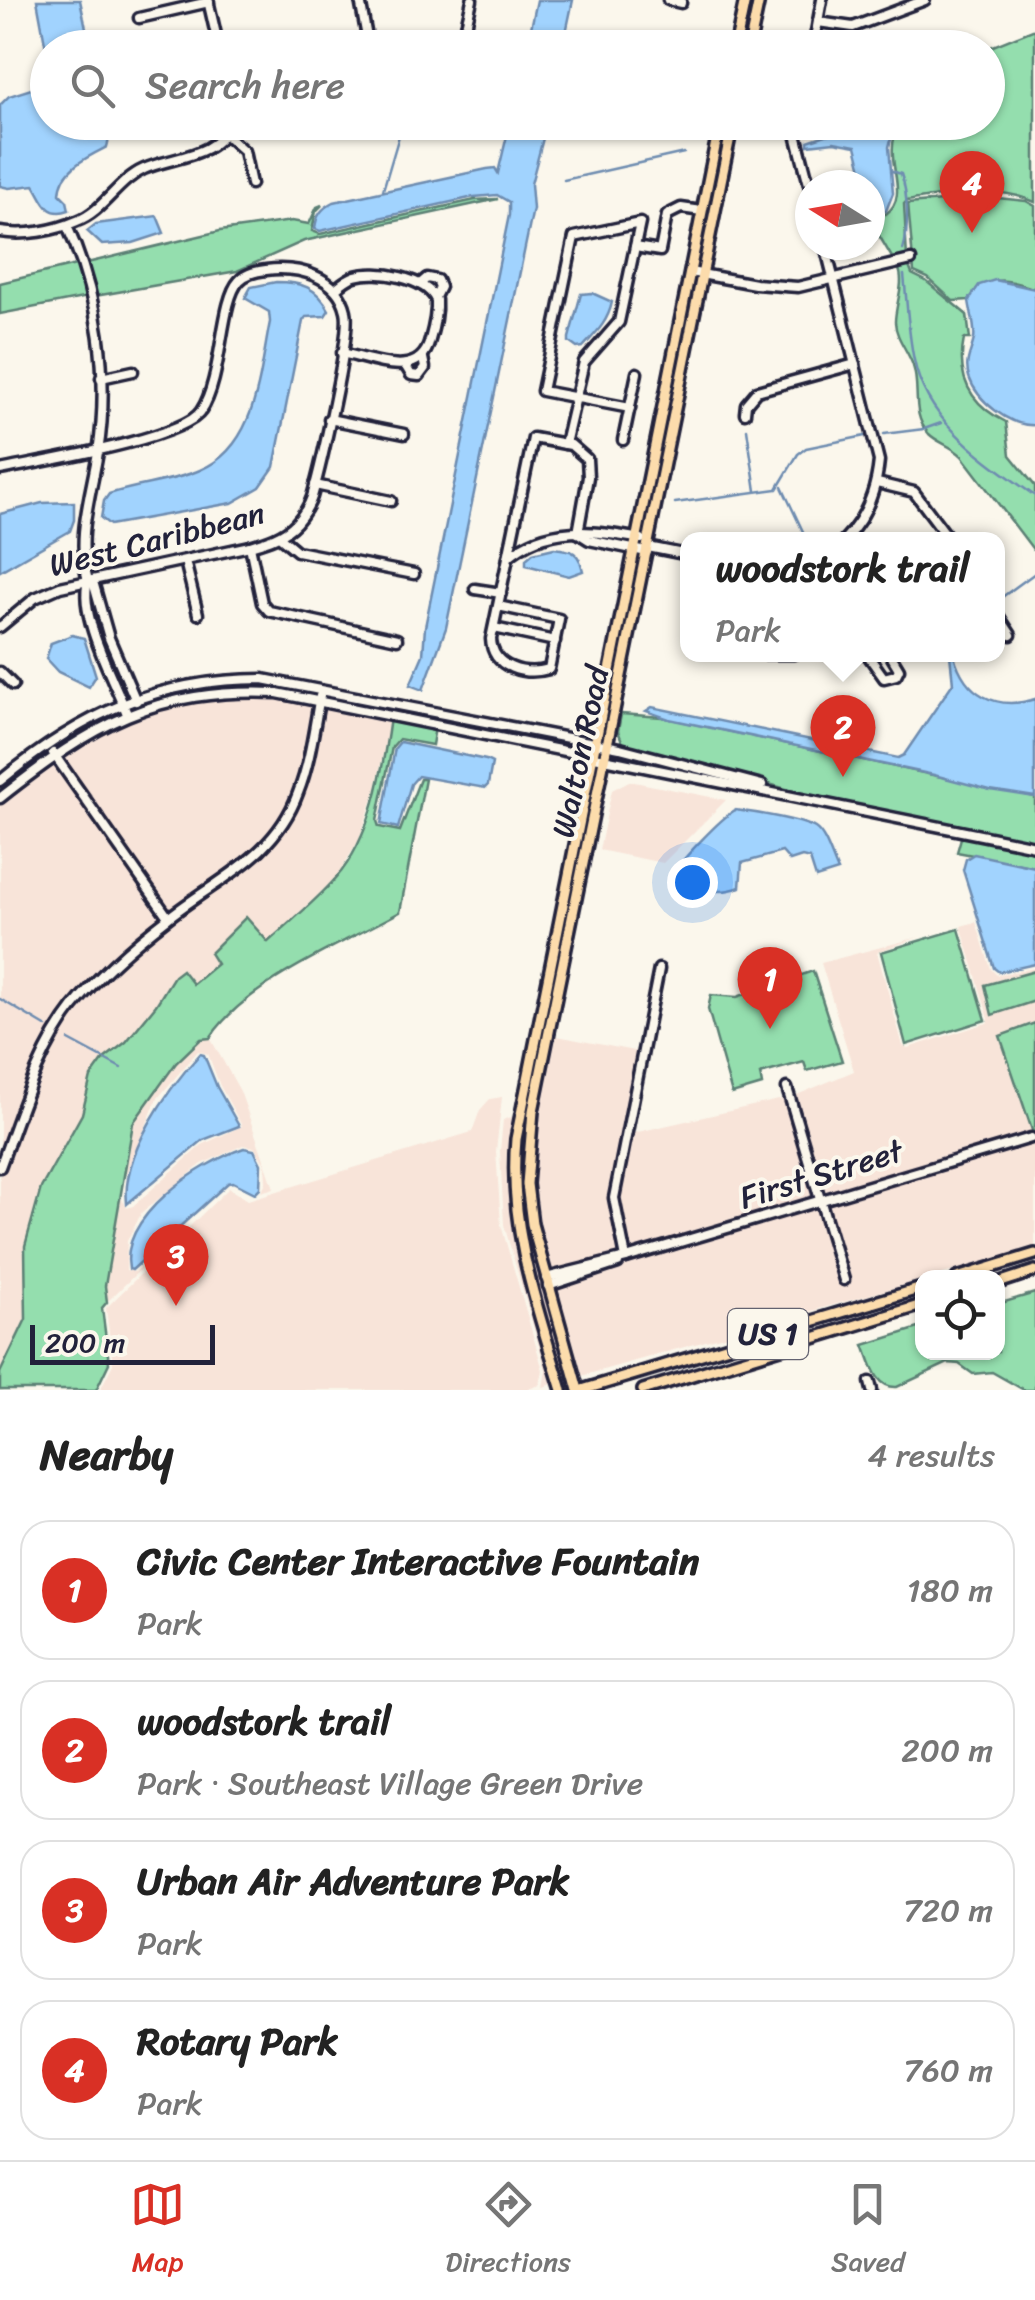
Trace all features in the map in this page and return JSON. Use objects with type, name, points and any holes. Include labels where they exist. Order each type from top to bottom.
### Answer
[{"type":"main road","points":[[739,30],[745,0]]},
{"type":"main road","points":[[753,30],[759,0]]},
{"type":"main road","name":"Walton Road","points":[[562,1390],[520,1238],[514,1166],[553,950],[716,140]]},
{"type":"main road","name":"Walton Road","points":[[580,1390],[532,1224],[528,1153],[552,1016],[730,140]]},
{"type":"main road","points":[[564,956],[561,943],[566,888]]},
{"type":"main road","points":[[552,1016],[553,950]]},
{"type":"main road","points":[[983,1270],[1035,1254]]},
{"type":"main road","points":[[1005,1280],[1035,1272]]},
{"type":"main road","name":"US 1","points":[[580,1390],[915,1290]]},
{"type":"main road","name":"US 1","points":[[643,1390],[915,1307]]},
{"type":"main road","points":[[838,1330],[857,1308]]},
{"type":"street","points":[[360,0],[366,30]]},
{"type":"street","points":[[465,30],[472,0]]},
{"type":"street","points":[[668,0],[682,0]]},
{"type":"street","points":[[816,30],[822,0]]},
{"type":"street","points":[[818,22],[853,27],[925,0]]},
{"type":"street","points":[[139,18],[208,1],[215,30]]},
{"type":"street","points":[[0,232],[34,232],[84,219],[123,181],[146,168],[202,152],[218,140]]},
{"type":"street","points":[[233,140],[244,150],[251,184]]},
{"type":"street","points":[[798,140],[805,170]]},
{"type":"street","points":[[636,247],[660,251],[668,215],[681,208],[702,211]]},
{"type":"street","points":[[564,444],[574,397],[584,362],[619,322],[640,223],[574,236],[542,391],[574,397],[630,408]]},
{"type":"street","points":[[67,226],[88,280],[101,378],[98,450],[84,523],[83,556],[88,581],[85,594],[103,658],[128,714]]},
{"type":"street","points":[[829,260],[879,461],[876,484],[852,532]]},
{"type":"street","points":[[690,272],[784,287],[834,281],[911,260]]},
{"type":"street","points":[[0,470],[98,450],[182,427],[199,416],[214,384],[231,295],[239,280],[269,269],[324,278],[335,289],[350,278],[366,274],[420,284],[435,296],[435,320],[419,376],[411,376],[405,366]]},
{"type":"street","name":"West Caribbean","points":[[0,626],[35,598],[60,587],[250,546],[280,536],[302,514],[315,485],[342,353],[346,312],[335,289]]},
{"type":"street","points":[[342,353],[405,366],[423,358]]},
{"type":"street","points":[[745,414],[746,404],[758,391],[855,364]]},
{"type":"street","points":[[101,378],[133,371]]},
{"type":"street","points":[[623,440],[636,373]]},
{"type":"street","points":[[329,420],[404,434]]},
{"type":"street","points":[[498,606],[559,619],[549,669],[535,673],[516,669],[494,654],[494,628],[498,606],[532,438],[581,451],[590,468],[578,532]]},
{"type":"street","points":[[876,484],[914,492],[944,532]]},
{"type":"street","points":[[315,485],[391,501]]},
{"type":"street","points":[[508,558],[532,539],[592,530],[680,552]]},
{"type":"street","points":[[280,536],[297,550],[414,574]]},
{"type":"street","points":[[250,546],[262,602],[268,612],[396,639]]},
{"type":"street","points":[[185,561],[198,614]]},
{"type":"street","points":[[88,581],[94,585],[110,638],[141,709]]},
{"type":"street","points":[[475,588],[501,593]]},
{"type":"street","points":[[1005,626],[1011,635]]},
{"type":"street","points":[[494,628],[554,641]]},
{"type":"street","points":[[873,662],[884,678],[896,675],[899,669],[895,662]]},
{"type":"street","points":[[0,672],[14,685]]},
{"type":"street","points":[[0,781],[84,722],[123,703],[180,685],[263,679],[595,743],[728,774],[790,794]]},
{"type":"street","points":[[0,1167],[36,1073],[73,1008],[168,917],[246,865],[284,822],[304,774],[321,688]]},
{"type":"street","points":[[0,797],[104,724],[141,709],[200,694],[277,693],[1035,846]]},
{"type":"street","points":[[48,747],[168,917]]},
{"type":"street","points":[[626,1258],[614,1198],[659,969]]},
{"type":"street","points":[[788,1088],[844,1280]]},
{"type":"street","name":"First Street","points":[[547,1282],[600,1271],[626,1258],[1031,1138]]},
{"type":"shaded area","points":[[237,695],[315,702],[295,794],[268,838],[244,862],[169,912],[60,757],[106,727],[177,702]]},
{"type":"shaded area","points":[[322,704],[390,718],[376,789],[359,840],[336,878],[268,942],[218,963],[192,985],[182,971],[174,976],[126,1042],[104,1059],[91,1077],[82,1114],[41,1188],[25,1247],[26,1319],[0,1373],[0,1177],[40,1074],[76,1010],[111,973],[171,920],[248,867],[274,842],[301,796]]},
{"type":"shaded area","points":[[54,761],[164,916],[105,968],[70,1006],[0,1157],[0,802]]},
{"type":"shaded area","points":[[629,781],[726,800],[663,863],[599,850],[612,790]]},
{"type":"shaded area","points":[[976,922],[991,969],[997,975],[1035,968],[1035,1138],[1032,1134],[629,1254],[617,1199],[629,1134],[792,1097],[854,1071],[821,963],[919,937],[877,952],[903,1046],[908,1048],[987,1023],[961,926]]},
{"type":"shaded area","points":[[540,1032],[545,1033],[530,1111],[524,1184],[528,1225],[571,1379],[563,1382],[524,1240],[520,1171],[523,1122]]},
{"type":"shaded area","points":[[552,1035],[639,1052],[610,1199],[622,1256],[549,1273],[535,1224],[531,1184],[537,1112]]},
{"type":"shaded area","points":[[209,1036],[240,1091],[274,1188],[261,1192],[266,1182],[265,1164],[254,1147],[243,1145],[202,1164],[142,1212],[127,1241],[126,1270],[135,1272],[191,1220],[107,1302],[105,1287],[123,1182],[122,1199],[127,1208],[202,1145],[242,1126],[208,1054],[198,1051],[157,1099],[123,1181],[133,1123],[176,1063],[201,1038]]},
{"type":"shaded area","points":[[502,1097],[496,1151],[501,1225],[543,1370],[540,1385],[525,1390],[100,1390],[113,1364],[106,1308],[229,1188],[248,1200],[472,1132],[480,1110],[490,1099]]},
{"type":"shaded area","points":[[517,1115],[510,1166],[516,1239],[556,1383],[543,1387],[546,1370],[504,1225],[500,1151],[503,1120]]},
{"type":"shaded area","points":[[1035,1140],[1035,1248],[957,1270],[915,1270],[915,1282],[578,1377],[553,1289],[602,1274],[631,1260]]},
{"type":"green space","points":[[1035,29],[1035,202],[988,192],[907,201],[907,258],[894,261],[885,246],[885,214],[892,207],[897,191],[894,140],[1005,140],[1005,41]]},
{"type":"green space","points":[[988,197],[1026,201],[1035,206],[1035,289],[1016,282],[991,282],[969,300],[953,301],[928,278],[914,272],[908,204]]},
{"type":"green space","points":[[498,199],[304,241],[237,271],[95,296],[87,263],[220,231],[292,221],[309,224],[317,207],[322,205],[316,211],[312,231],[320,234],[475,200]]},
{"type":"green space","points":[[80,264],[88,297],[0,314],[0,283]]},
{"type":"green space","points":[[908,264],[912,274],[967,315],[970,339],[964,339],[962,353],[965,377],[975,398],[1006,422],[1010,455],[1035,486],[1035,552],[962,456],[923,426],[913,366],[895,322],[901,287],[898,267]]},
{"type":"green space","points":[[621,714],[662,717],[1035,797],[1035,842],[807,795],[624,746],[618,731]]},
{"type":"green space","points":[[390,718],[435,727],[432,745],[399,739],[392,747],[377,821],[379,827],[400,831],[420,779],[425,779],[400,912],[271,982],[226,1018],[210,1038],[201,1039],[176,1063],[133,1123],[105,1286],[107,1302],[102,1308],[109,1363],[96,1390],[0,1390],[0,1373],[26,1319],[25,1246],[41,1188],[82,1114],[91,1077],[104,1059],[126,1042],[174,976],[182,970],[193,984],[217,964],[210,953],[246,917],[268,942],[336,878],[367,823]]},
{"type":"green space","points":[[969,836],[1035,849],[1035,867],[957,852],[961,838]]},
{"type":"green space","points":[[959,929],[986,1020],[906,1045],[881,952]]},
{"type":"green space","points":[[813,971],[842,1061],[807,1071],[804,1062],[760,1074],[762,1085],[732,1094],[708,1009],[711,995],[737,997]]},
{"type":"green space","points":[[1035,971],[1035,1001],[992,1015],[985,985]]},
{"type":"green space","points":[[1035,1023],[1035,1139],[1000,1036]]},
{"type":"green space","points":[[1035,1293],[1035,1390],[1024,1390],[992,1372],[973,1374],[959,1364],[948,1363],[897,1387],[884,1383],[875,1373],[864,1345],[915,1329],[915,1360],[1005,1360],[1005,1302]]},
{"type":"water","points":[[37,0],[80,0],[86,30],[43,30]]},
{"type":"water","points":[[537,0],[573,0],[567,30],[531,30]]},
{"type":"water","points":[[30,89],[30,140],[109,140],[107,147],[76,165],[61,185],[60,194],[69,210],[50,210],[34,185],[0,186],[0,105],[9,96]]},
{"type":"water","points":[[506,140],[543,140],[531,184],[533,209],[446,628],[423,690],[410,685],[423,655],[425,627],[509,202],[497,195],[474,197],[315,229],[320,212],[334,202],[487,169],[495,168],[498,173]]},
{"type":"water","points":[[811,140],[891,140],[893,193],[886,211],[885,170],[862,170],[856,146],[834,142],[808,145]]},
{"type":"water","points":[[157,216],[164,233],[133,243],[102,245],[87,231],[96,224]]},
{"type":"water","points":[[995,280],[1035,289],[1035,425],[1015,422],[996,411],[979,395],[969,377],[974,335],[969,300],[979,285]]},
{"type":"water","points":[[276,282],[307,287],[329,310],[325,316],[306,317],[303,321],[274,467],[260,487],[232,503],[110,525],[101,518],[109,494],[200,470],[219,459],[233,444],[252,407],[270,322],[269,312],[245,298],[251,287]]},
{"type":"water","points":[[592,293],[612,302],[597,332],[577,348],[569,338],[581,294]]},
{"type":"water","points":[[74,502],[70,531],[0,571],[0,514],[42,503]]},
{"type":"water","points":[[554,548],[574,553],[583,571],[569,576],[526,565],[526,559],[533,553]]},
{"type":"water","points":[[72,635],[84,638],[96,676],[89,687],[58,672],[46,659],[51,643]]},
{"type":"water","points":[[951,662],[956,662],[974,690],[984,696],[1007,703],[1035,699],[1035,797],[646,711],[652,707],[898,758],[904,755],[953,683]]},
{"type":"water","points":[[400,742],[486,760],[492,763],[488,785],[485,788],[418,776],[411,784],[398,828],[381,824],[395,748]]},
{"type":"water","points":[[735,810],[815,828],[826,842],[838,871],[816,878],[810,859],[790,861],[782,852],[742,863],[740,887],[732,890],[674,883],[672,875],[684,859]]},
{"type":"water","points":[[974,854],[1035,867],[1035,964],[999,972],[994,968],[963,870],[966,859]]},
{"type":"water","points":[[200,1054],[204,1055],[239,1126],[203,1140],[127,1204],[131,1164],[149,1123]]},
{"type":"water","points":[[244,1148],[254,1150],[261,1164],[260,1188],[255,1193],[228,1183],[129,1269],[129,1249],[149,1211],[186,1179]]},
{"type":"waterway","points":[[383,190],[398,140]]},
{"type":"waterway","points":[[564,180],[684,153]]},
{"type":"waterway","points":[[892,171],[901,174],[905,191],[907,222],[903,250]]},
{"type":"waterway","points":[[904,275],[914,360],[931,403],[961,438],[1035,496]]},
{"type":"waterway","points":[[884,434],[941,423]]},
{"type":"waterway","points":[[747,429],[756,491]]},
{"type":"waterway","points":[[675,503],[777,489],[798,454],[806,448],[865,436]]},
{"type":"waterway","points":[[782,487],[803,532]]},
{"type":"waterway","points":[[1005,595],[1035,573]]},
{"type":"waterway","points":[[0,999],[47,1027]]},
{"type":"waterway","points":[[69,1040],[121,1068]]},
{"type":"place","name":"Rotary Park","points":[[972,233]]},
{"type":"place","name":"woodstork trail","points":[[843,777]]},
{"type":"place","name":"Civic Center Interactive Fountain","points":[[770,1029]]},
{"type":"place","name":"Urban Air Adventure Park","points":[[176,1306]]}]
